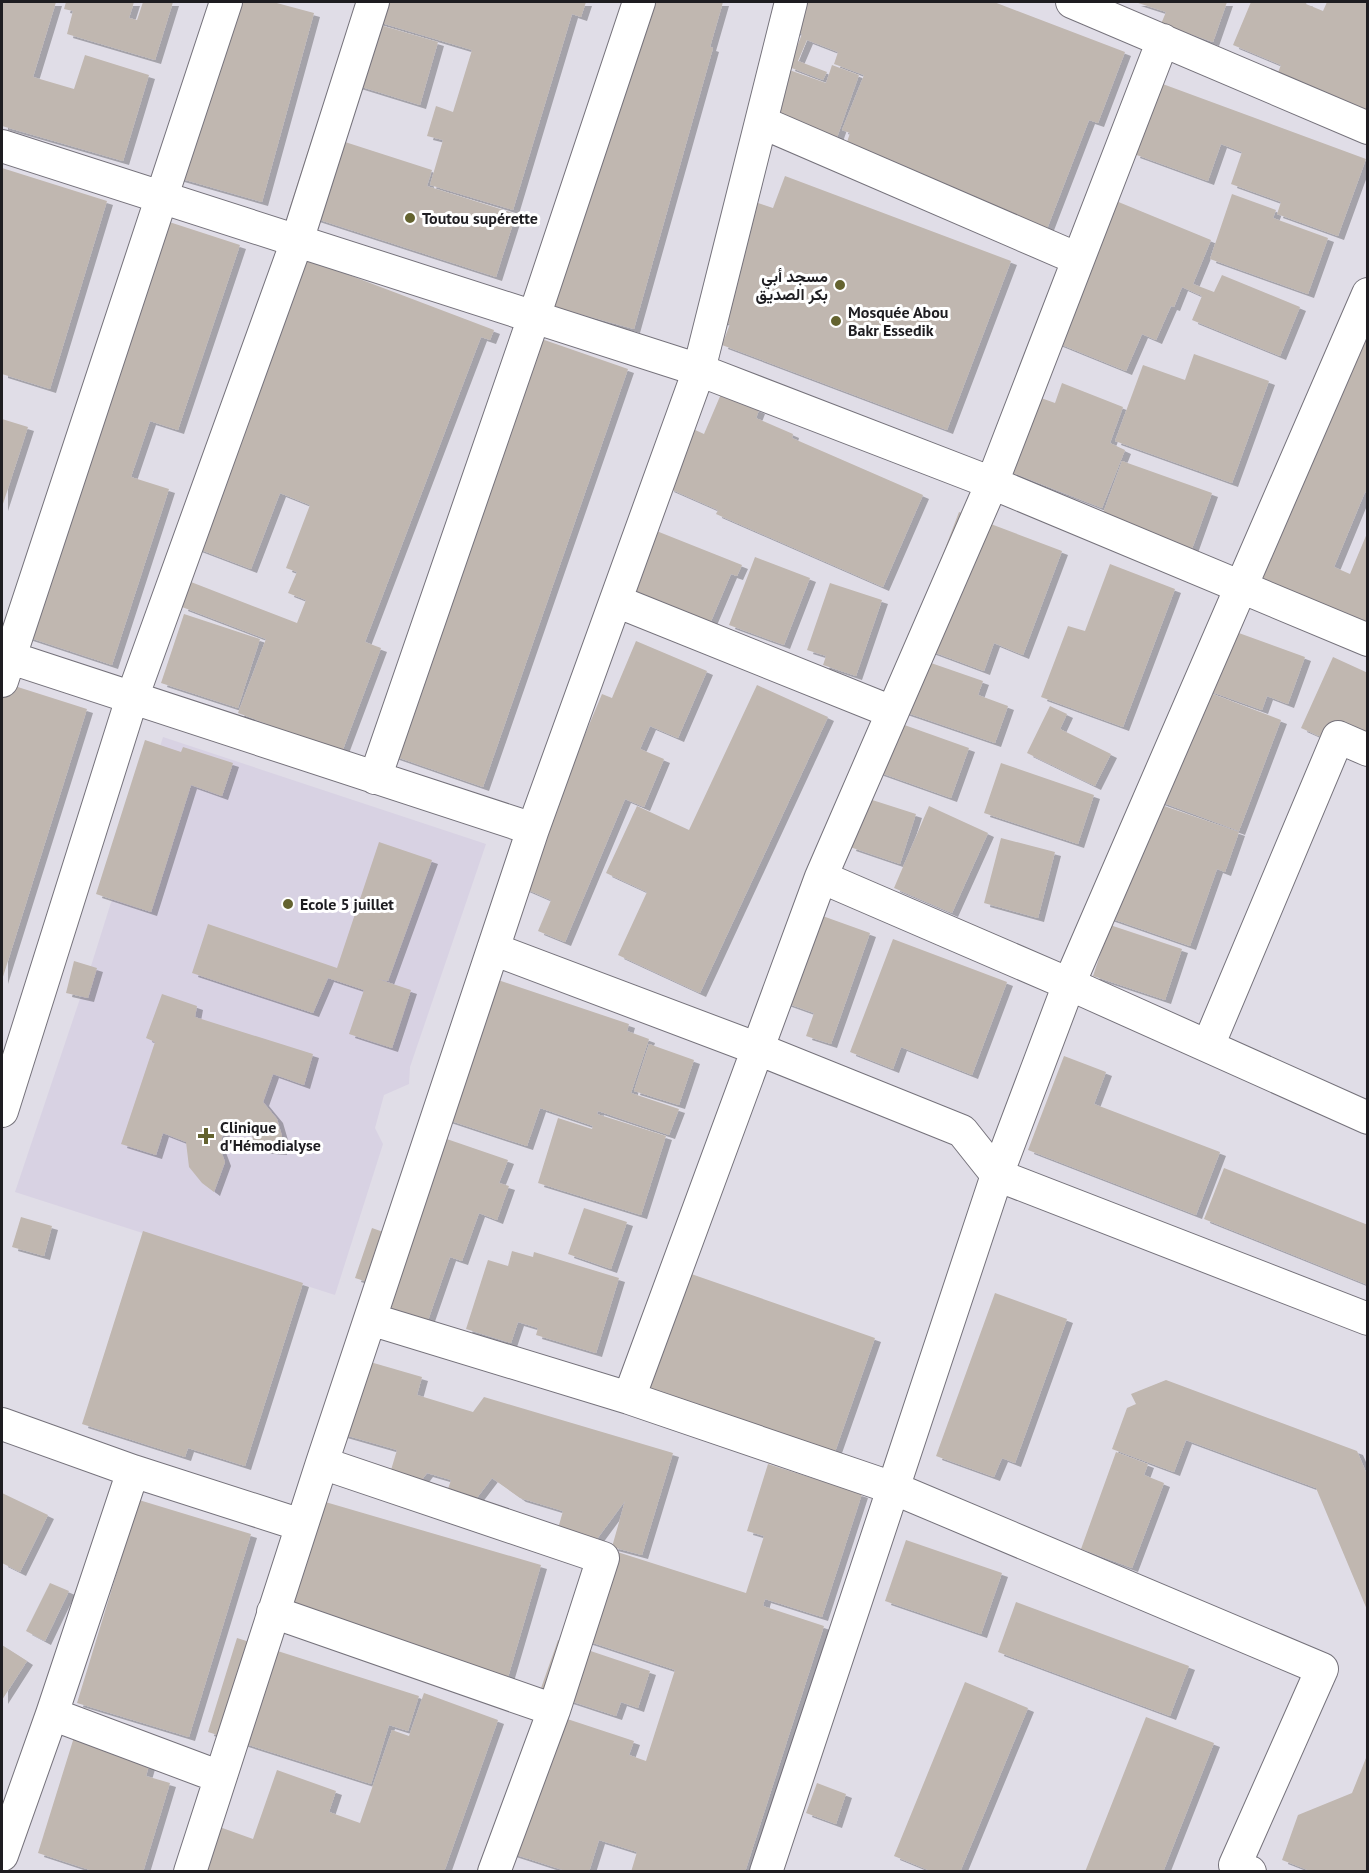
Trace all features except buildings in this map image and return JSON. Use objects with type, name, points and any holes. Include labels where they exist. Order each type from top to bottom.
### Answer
[{"type":"street","points":[[226,2],[4,665],[132,698],[533,829]]},
{"type":"street","points":[[2,1111],[132,698],[297,241],[373,2]]},
{"type":"street","points":[[375,778],[534,317],[639,2]]},
{"type":"street","points":[[190,1871],[301,1525],[533,829],[699,370],[791,2]]},
{"type":"street","points":[[1072,2],[1368,128]]},
{"type":"street","points":[[629,1398],[821,877],[992,483],[1163,40]]},
{"type":"street","points":[[761,122],[1078,260]]},
{"type":"street","points":[[2,146],[699,370],[992,483],[1368,640]]},
{"type":"street","points":[[766,1872],[997,1175],[1069,984],[1368,294]]},
{"type":"street","points":[[616,600],[892,712]]},
{"type":"street","points":[[1208,1047],[1338,737],[1368,750]]},
{"type":"street","points":[[821,877],[1069,984],[1368,1118]]},
{"type":"street","points":[[493,949],[758,1049],[962,1131],[997,1175],[1368,1319]]},
{"type":"street","points":[[370,1319],[629,1398],[893,1488],[1322,1669],[1235,1865],[1250,1872]]},
{"type":"street","points":[[2,1424],[133,1471],[301,1525]]},
{"type":"street","points":[[322,1463],[603,1558],[554,1710],[494,1872]]},
{"type":"street","points":[[2,1855],[133,1471]]},
{"type":"street","points":[[273,1612],[554,1710]]},
{"type":"street","points":[[52,1714],[220,1777]]},
{"type":"shaded area","points":[[163,737],[486,844],[410,1067],[409,1084],[384,1095],[375,1128],[383,1144],[335,1295],[15,1192],[92,963]]},
{"type":"place","name":"Toutou supérette","points":[[410,218]]},
{"type":"place","name":"مسجد أبي بكر الصديق","points":[[840,285]]},
{"type":"place","name":"Mosquée Abou Bakr Essedik","points":[[836,321]]},
{"type":"place","name":"Ecole 5 juillet","points":[[288,904]]},
{"type":"place","name":"Clinique d'Hémodialyse","points":[[206,1136]]}]
